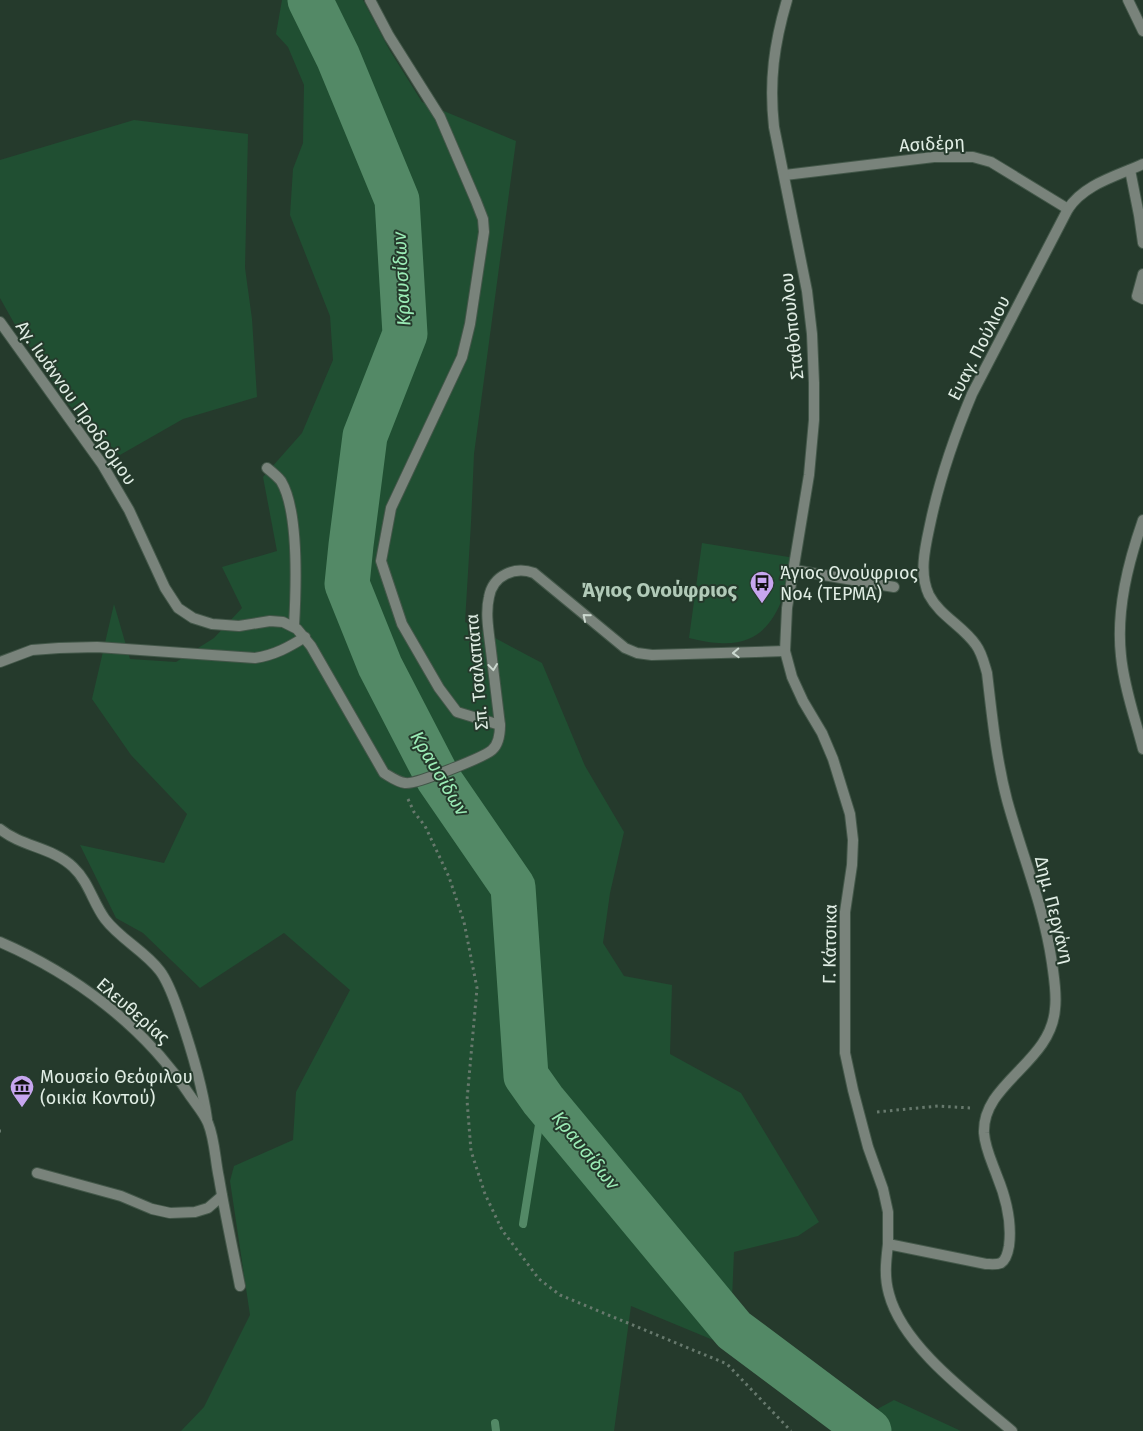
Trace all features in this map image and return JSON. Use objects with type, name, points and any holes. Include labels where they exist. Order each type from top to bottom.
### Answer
[{"type":"street","points":[[370,0],[389,36],[440,117],[476,201],[484,232],[470,324],[462,357],[391,508],[381,561],[402,624],[445,696],[457,712],[500,725]]},
{"type":"street","name":"Σταθόπουλου","points":[[785,651],[787,608],[809,475],[814,420],[812,334],[808,291],[774,127],[772,104],[772,72],[777,39],[787,0]]},
{"type":"street","points":[[1128,0],[1143,31]]},
{"type":"street","name":"Ασιδέρη","points":[[785,175],[934,157],[974,157],[991,162],[1068,209]]},
{"type":"street","name":"Ευαγ. Πούλιου","points":[[930,595],[924,578],[924,558],[940,480],[972,394],[1068,209],[1078,196],[1091,187],[1143,164]]},
{"type":"street","points":[[1130,170],[1143,243]]},
{"type":"street","points":[[1143,274],[1137,296],[1143,299]]},
{"type":"street","name":"Αγ. Ιωάννου Προδρόμου","points":[[0,322],[106,471],[129,510],[165,588],[178,608],[193,618],[212,624],[239,626],[276,621],[294,626]]},
{"type":"street","points":[[267,468],[281,482],[288,499],[291,516],[296,584],[294,626],[305,637],[384,773],[407,784]]},
{"type":"street","points":[[1143,520],[1126,578],[1120,628],[1121,656],[1143,749]]},
{"type":"street","name":"Σπ. Τσαλαπάτα","points":[[407,784],[464,764],[492,750],[498,741],[500,725],[489,630],[488,604],[489,595],[494,584],[498,579],[511,572],[524,570],[534,573],[625,648],[637,653],[652,655],[785,651]]},
{"type":"street","points":[[794,570],[894,588]]},
{"type":"street","name":"Δημ. Περγάνη","points":[[930,595],[936,606],[968,636],[983,657],[1002,777],[1043,917],[1050,944],[1054,976],[1055,1009],[1053,1024],[1048,1036],[1030,1061],[995,1098],[988,1110]]},
{"type":"street","points":[[0,662],[32,650],[59,648],[107,648],[255,658],[284,650],[305,637]]},
{"type":"street","name":"Γ. Κάτσικα","points":[[785,651],[792,677],[833,758],[850,814],[853,840],[846,912],[845,1053],[859,1114],[883,1189],[888,1212],[887,1288],[893,1306],[908,1333],[926,1355],[960,1388],[1012,1431]]},
{"type":"street","points":[[0,829],[16,839],[55,854],[74,868],[89,888],[108,924],[137,948],[161,972],[174,999],[190,1044],[204,1095],[208,1122]]},
{"type":"street","name":"Ελευθερίας","points":[[0,942],[30,955],[57,970],[90,993],[118,1016],[168,1064],[208,1122],[240,1286]]},
{"type":"street","points":[[888,1244],[986,1264],[998,1264],[1004,1260],[1008,1249],[1009,1218],[1001,1185],[986,1142],[985,1123],[988,1110]]},
{"type":"street","points":[[37,1173],[121,1196],[152,1209],[170,1213],[196,1212],[208,1208],[222,1196]]},
{"type":"path","points":[[407,784],[408,802],[425,826],[449,877],[464,922],[477,988],[467,1100],[471,1150],[485,1194],[502,1230],[539,1279],[560,1295],[726,1364],[790,1431]]},
{"type":"path","points":[[859,1114],[938,1106],[988,1110]]},
{"type":"green space","points":[[282,0],[363,0],[389,49],[422,102],[516,141],[474,454],[465,622],[542,663],[585,766],[624,832],[610,893],[603,943],[624,976],[672,985],[670,1054],[741,1093],[819,1222],[798,1236],[734,1252],[730,1347],[631,1306],[614,1431],[181,1431],[204,1407],[250,1315],[230,1181],[234,1166],[293,1140],[296,1092],[350,990],[284,933],[200,988],[143,933],[116,918],[80,845],[164,863],[187,814],[131,755],[92,699],[114,604],[130,659],[176,662],[214,638],[242,608],[222,567],[277,551],[263,477],[302,433],[333,360],[330,316],[290,215],[293,169],[303,143],[304,85],[288,47],[276,34]]},
{"type":"green space","points":[[134,120],[248,134],[245,268],[252,319],[257,397],[183,419],[120,455],[68,404],[14,323],[0,298],[0,160]]},
{"type":"green space","points":[[702,543],[795,558],[786,589],[773,617],[764,629],[752,637],[738,642],[719,643],[689,638]]},
{"type":"green space","points":[[894,1400],[961,1431],[837,1431]]},
{"type":"waterway","name":"Κραυσίδων","points":[[310,0],[338,57],[397,200],[405,334],[365,436],[347,584],[380,666],[438,778],[513,887],[526,1076],[543,1100],[734,1330],[869,1431]]},
{"type":"waterway","points":[[523,1224],[543,1100]]},
{"type":"waterway","points":[[495,1423],[496,1431]]},
{"type":"place","name":"Άγιος Ονούφριος Νο4 (ΤΕΡΜΑ)","points":[[762,604]]},
{"type":"place","name":"Μουσείο Θεόφιλου (οικία Κοντού)","points":[[22,1108]]},
{"type":"district","name":"Άγιος Ονούφριος","points":[[659,590]]}]
